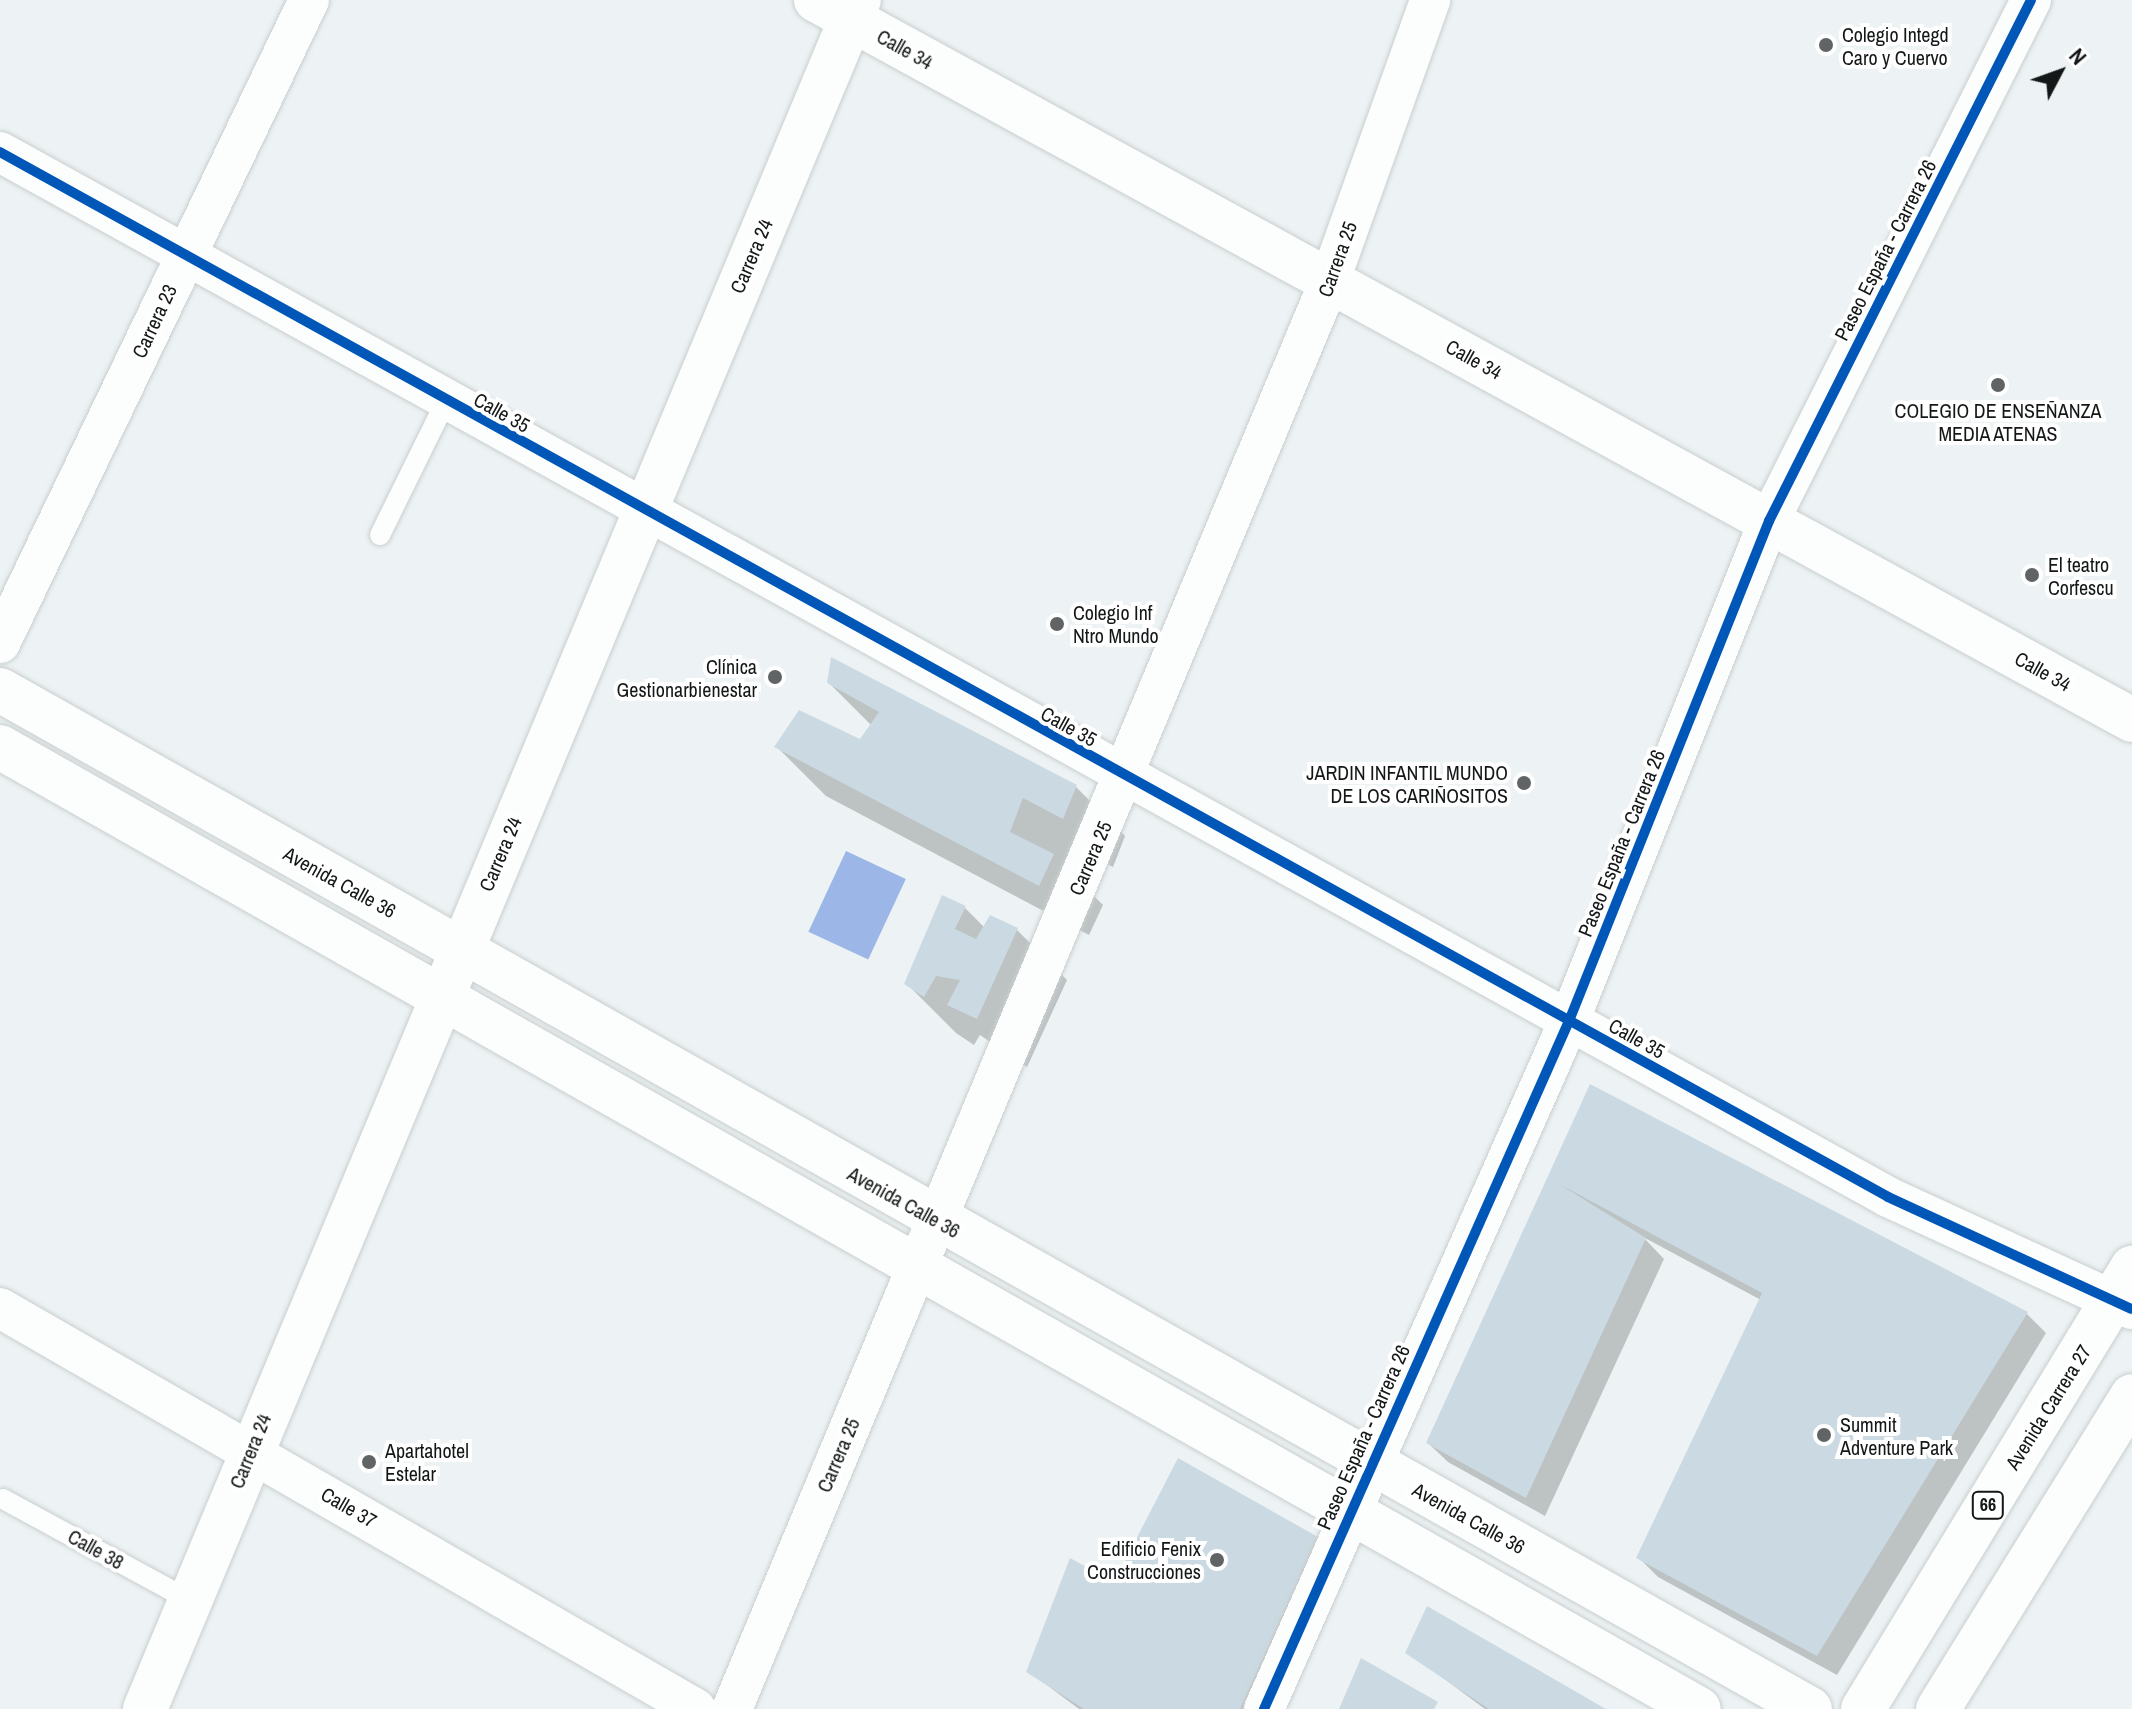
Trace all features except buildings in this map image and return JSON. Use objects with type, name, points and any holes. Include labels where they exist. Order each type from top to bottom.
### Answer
[{"type":"main road","name":"Calle 34","points":[[842,7],[1330,280],[2132,720]]},
{"type":"main road","name":"Carrera 24","points":[[145,1709],[250,1450],[644,512],[842,7]]},
{"type":"main road","name":"Avenida Calle 36","points":[[0,690],[936,1220],[1810,1709]]},
{"type":"main road","points":[[0,747],[1699,1709]]},
{"type":"main road","name":"Avenida Carrera 27","points":[[1863,1709],[2126,1293]]},
{"type":"main road","points":[[1938,1709],[2132,1396]]},
{"type":"street","name":"Carrera 23","points":[[0,643],[309,0]]},
{"type":"street","name":"Carrera 25","points":[[732,1709],[1330,280],[1430,0]]},
{"type":"street","name":"Paseo España - Carrera 26","points":[[1264,1709],[1569,1021],[1769,521],[2031,0]]},
{"type":"street","name":"Calle 35","points":[[0,152],[644,512],[1947,1229],[2126,1293]]},
{"type":"street","name":"Calle 37","points":[[0,1308],[696,1709]]},
{"type":"lane","points":[[380,535],[446,401]]},
{"type":"lane","name":"Calle 38","points":[[3,1499],[189,1600]]},
{"type":"water","points":[[846,851],[906,879],[868,960],[808,932]]},
{"type":"cycle path","points":[[1264,1709],[1569,1021],[1769,521],[2031,0]]},
{"type":"cycle path","points":[[0,152],[1888,1197],[2132,1309]]},
{"type":"place","name":"Colegio Integd Caro y Cuervo","points":[[1826,45]]},
{"type":"place","name":"COLEGIO DE ENSEÑANZA MEDIA ATENAS","points":[[1998,385]]},
{"type":"place","name":"El teatro Corfescu","points":[[2032,575]]},
{"type":"place","name":"Colegio Inf Ntro Mundo","points":[[1057,624]]},
{"type":"place","name":"Clínica Gestionarbienestar","points":[[775,677]]},
{"type":"place","name":"JARDIN INFANTIL MUNDO DE LOS CARIÑOSITOS","points":[[1524,783]]},
{"type":"place","name":"Summit Adventure Park","points":[[1824,1435]]},
{"type":"place","name":"Apartahotel Estelar","points":[[369,1462]]},
{"type":"place","name":"Edificio Fenix Construcciones","points":[[1217,1560]]}]
